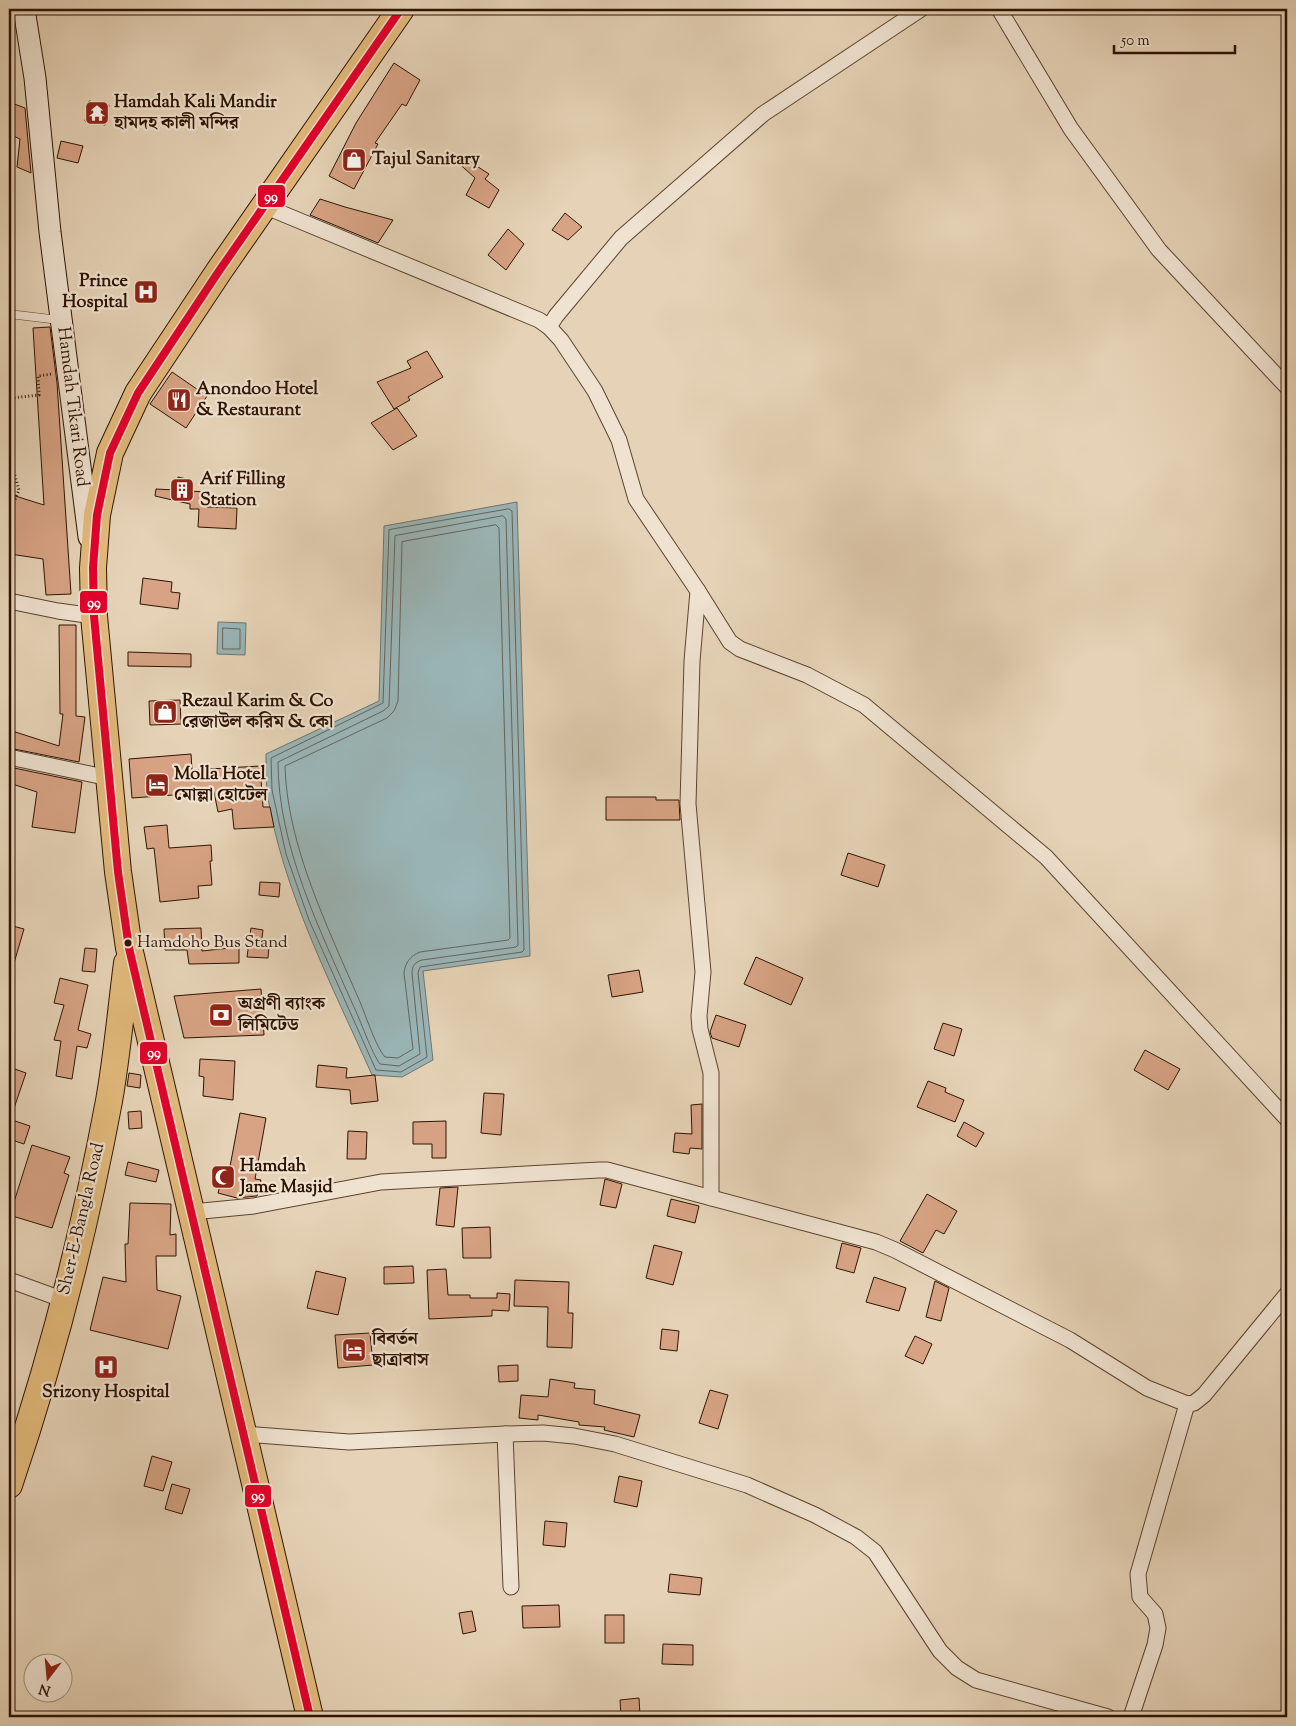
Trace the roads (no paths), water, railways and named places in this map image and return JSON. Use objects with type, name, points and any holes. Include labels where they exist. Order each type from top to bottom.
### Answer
[{"type":"highway","points":[[310,1717],[129,948],[118,872],[109,778],[94,616],[93,568],[96,515],[110,453],[138,393],[264,206],[401,9]]},
{"type":"highway","name":"Sher-E-Bangla Road","points":[[9,1485],[28,1431],[77,1252],[109,1100],[129,948]]},
{"type":"street","name":"Hamdah Tikari Road","points":[[24,9],[34,78],[67,372],[93,568]]},
{"type":"street","points":[[549,327],[621,238],[763,114],[921,9]]},
{"type":"street","points":[[999,9],[1071,129],[1159,250],[1287,387]]},
{"type":"street","points":[[264,206],[539,320],[549,327],[561,340],[595,391],[619,440],[636,499],[730,642],[740,648],[807,675],[864,705],[1046,857],[1287,1119]]},
{"type":"street","points":[[698,591],[692,661],[688,804],[703,972],[699,1016],[700,1029],[712,1073],[711,1198]]},
{"type":"street","points":[[9,601],[94,616]]},
{"type":"street","points":[[9,757],[109,778]]},
{"type":"street","points":[[192,1212],[254,1206],[381,1182],[607,1170],[876,1242],[896,1250],[1070,1340],[1147,1388],[1187,1404],[1204,1396],[1287,1294]]},
{"type":"street","points":[[9,1280],[64,1300]]},
{"type":"street","points":[[1131,1717],[1155,1645],[1158,1628],[1155,1614],[1140,1597],[1138,1574],[1187,1404]]},
{"type":"street","points":[[244,1434],[349,1442],[505,1434],[543,1433],[574,1436],[616,1444],[747,1485],[815,1514],[856,1537],[874,1552],[940,1651],[956,1668],[976,1680],[1108,1717]]},
{"type":"street","points":[[505,1434],[510,1587]]},
{"type":"lane","points":[[9,314],[61,320]]},
{"type":"water","points":[[517,502],[530,956],[423,971],[433,1060],[402,1077],[372,1075],[325,972],[296,901],[284,865],[274,829],[267,792],[266,754],[379,701],[384,526]]},
{"type":"water","points":[[218,622],[246,623],[245,655],[217,654]]},
{"type":"place","name":"Hamdah Kali Mandir হামদহ কালী মন্দির","points":[[97,113]]},
{"type":"place","name":"Tajul Sanitary","points":[[354,160]]},
{"type":"place","name":"Prince Hospital","points":[[146,292]]},
{"type":"place","name":"Anondoo Hotel & Restaurant","points":[[179,400]]},
{"type":"place","name":"Arif Filling Station","points":[[182,490]]},
{"type":"place","name":"Rezaul Karim & Co রেজাউল করিম & কো","points":[[165,712]]},
{"type":"place","name":"Molla Hotel মোল্লা হোটেল","points":[[157,785]]},
{"type":"place","name":"Hamdoho Bus Stand","points":[[128,943]]},
{"type":"place","name":"অগ্রণী ব্যাংক লিমিটেড","points":[[221,1015]]},
{"type":"place","name":"Hamdah Jame Masjid","points":[[223,1177]]},
{"type":"place","name":"বিবর্তন ছাত্রাবাস","points":[[354,1350]]},
{"type":"place","name":"Srizony Hospital","points":[[106,1367]]}]
